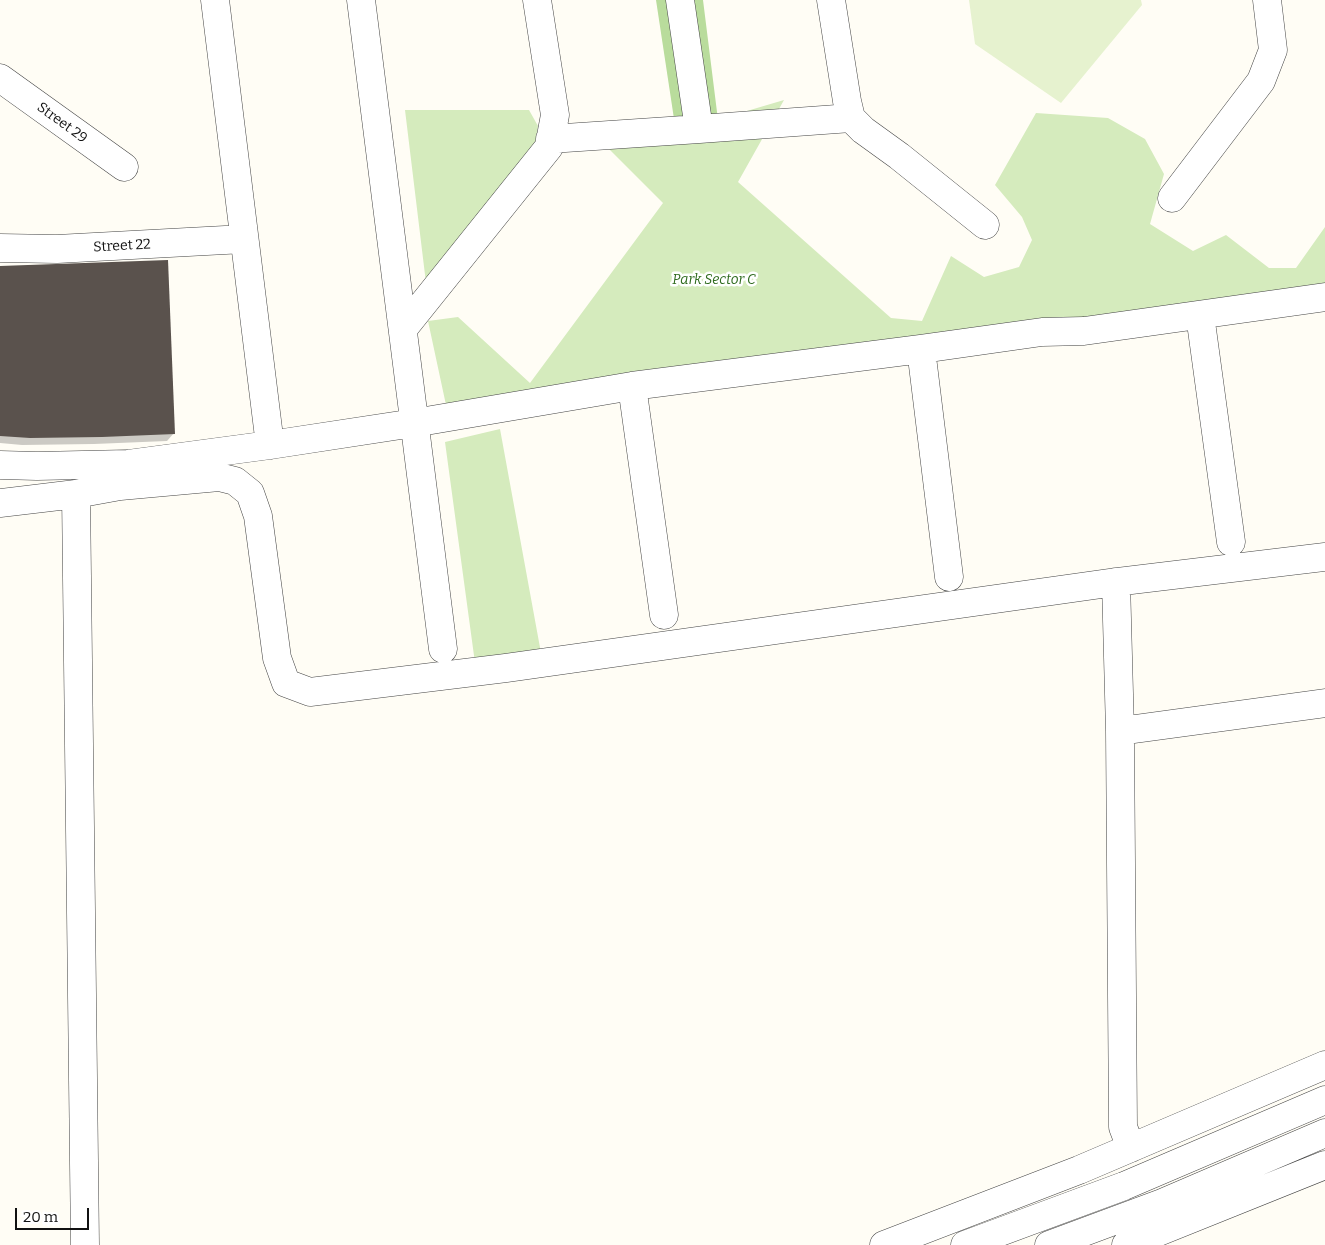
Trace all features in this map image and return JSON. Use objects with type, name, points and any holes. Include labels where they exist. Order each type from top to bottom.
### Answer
[{"type":"street","points":[[215,0],[270,445]]},
{"type":"street","points":[[361,0],[443,649]]},
{"type":"street","points":[[402,329],[549,147],[555,115],[537,0]]},
{"type":"street","points":[[680,0],[699,129]]},
{"type":"street","points":[[831,0],[851,118],[863,130],[899,156],[985,225]]},
{"type":"street","points":[[1172,198],[1261,82],[1273,50],[1266,0]]},
{"type":"street","name":"Street 29","points":[[0,78],[124,167]]},
{"type":"street","points":[[550,139],[851,118]]},
{"type":"street","name":"Street 22","points":[[0,248],[56,249],[244,239]]},
{"type":"street","points":[[0,465],[128,464],[414,423],[632,386],[1042,332],[1084,331],[1325,297]]},
{"type":"street","points":[[1200,315],[1231,542]]},
{"type":"street","points":[[921,349],[950,577]]},
{"type":"street","points":[[632,386],[664,615]]},
{"type":"street","points":[[0,502],[76,494],[120,486],[219,477],[235,481],[250,493],[258,516],[277,658],[286,683],[310,692],[506,668],[1116,582],[1325,557]]},
{"type":"street","points":[[76,494],[85,1245]]},
{"type":"street","points":[[1116,582],[1120,731],[1123,1127],[1131,1148]]},
{"type":"street","points":[[1120,731],[1325,703]]},
{"type":"street","points":[[884,1245],[1079,1170],[1325,1065]]},
{"type":"street","points":[[965,1245],[1124,1186],[1325,1100]]},
{"type":"street","points":[[1049,1245],[1162,1203],[1325,1133]]},
{"type":"street","points":[[1126,1245],[1325,1165]]},
{"type":"green space","points":[[656,0],[703,0],[718,120],[676,132]]},
{"type":"green space","points":[[969,0],[1141,0],[1142,5],[1061,103],[975,44]]},
{"type":"green space","name":"Park Sector C","points":[[784,100],[738,182],[891,318],[922,321],[951,256],[984,277],[1019,267],[1032,240],[1022,217],[995,185],[1036,113],[1108,118],[1145,139],[1164,174],[1150,224],[1193,251],[1226,235],[1269,268],[1296,268],[1325,227],[1325,284],[446,405],[428,321],[458,317],[530,383],[663,203],[605,145],[676,132]]},
{"type":"green space","points":[[405,110],[529,110],[538,126],[535,144],[426,283]]},
{"type":"green space","points":[[500,429],[541,653],[475,663],[445,442]]},
{"type":"building","points":[[168,260],[175,434],[30,438],[0,436],[0,266]]}]
